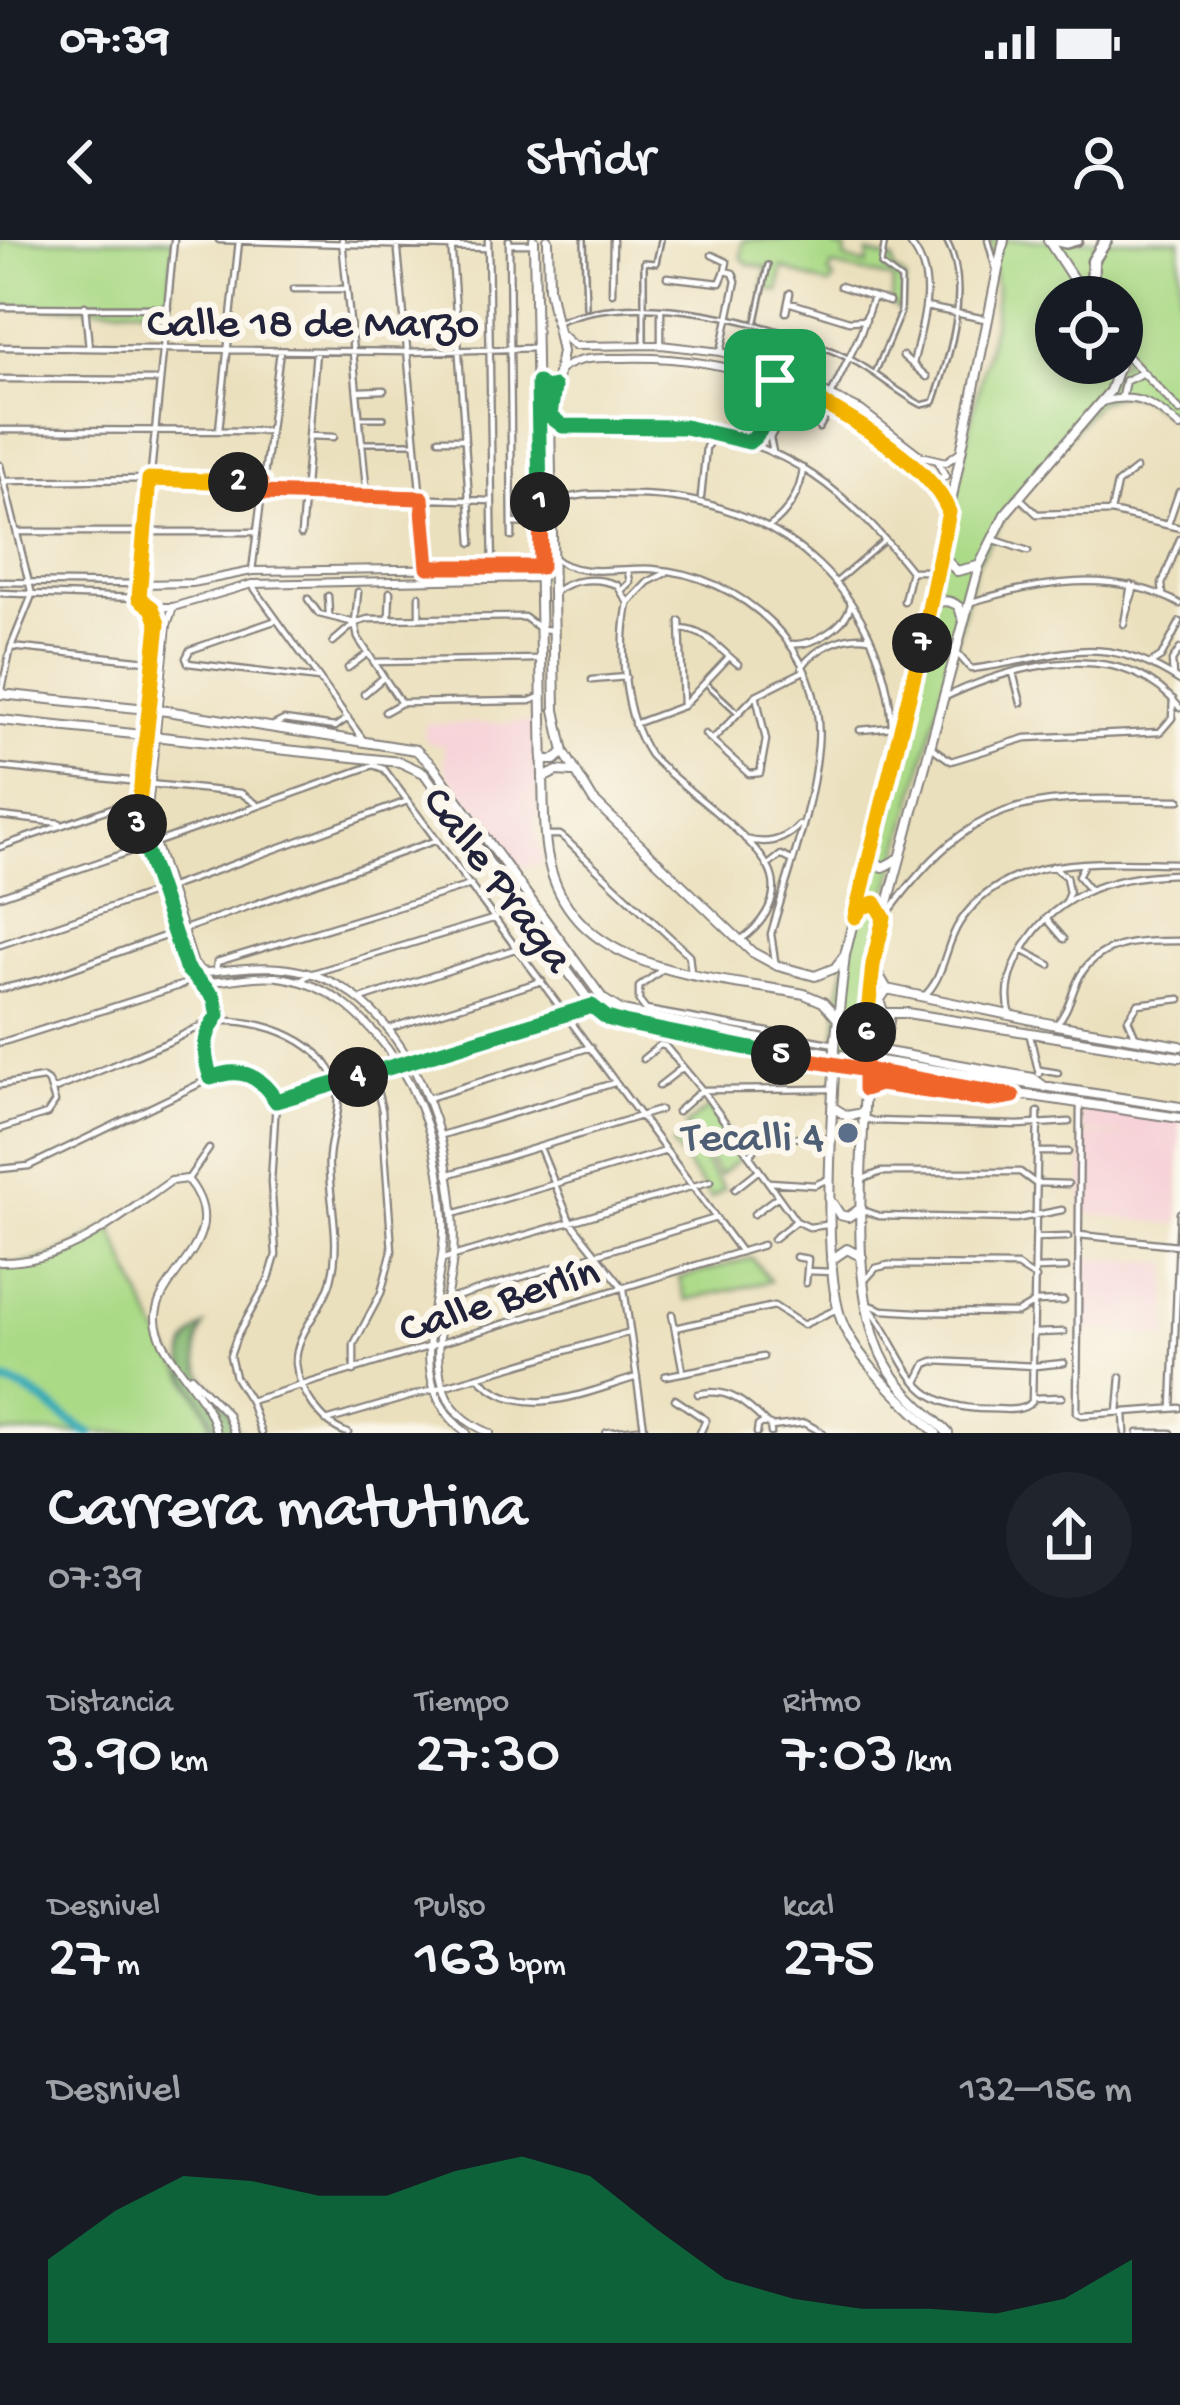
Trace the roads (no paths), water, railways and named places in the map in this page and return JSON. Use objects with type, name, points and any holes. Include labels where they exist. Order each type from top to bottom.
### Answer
[{"type":"highway","points":[[1092,276],[1106,240]]},
{"type":"main road","points":[[548,240],[560,370],[550,416],[555,710],[564,752],[613,822],[740,940],[778,966],[807,975],[828,972],[845,956]]},
{"type":"main road","points":[[936,1433],[881,1378],[847,1333],[837,1309],[831,1260],[835,1045],[845,956],[931,606],[1004,240]]},
{"type":"main road","points":[[1050,240],[1077,240]]},
{"type":"main road","points":[[1050,240],[1075,276]]},
{"type":"main road","points":[[534,242],[542,760],[545,835],[557,888],[575,917],[614,950],[664,969],[804,994],[824,1001],[837,1018]]},
{"type":"main road","points":[[536,321],[544,316],[557,327]]},
{"type":"main road","points":[[538,383],[545,389],[554,387]]},
{"type":"main road","points":[[948,1433],[896,1379],[869,1323],[863,1284],[862,1208],[866,1026],[873,965],[898,859],[990,538],[1115,384]]},
{"type":"main road","points":[[941,554],[957,571],[979,566]]},
{"type":"main road","points":[[931,606],[952,602],[964,621]]},
{"type":"main road","points":[[0,694],[274,725],[416,750],[434,766],[611,1006],[840,1055],[1180,1107]]},
{"type":"main road","points":[[0,720],[400,762],[424,773],[592,1006],[607,1018],[838,1066],[1180,1118]]},
{"type":"main road","points":[[542,760],[554,760],[564,752]]},
{"type":"main road","points":[[543,778],[557,771],[574,772]]},
{"type":"main road","points":[[871,857],[883,867],[898,859]]},
{"type":"main road","points":[[855,917],[862,907],[875,903],[884,918]]},
{"type":"main road","points":[[873,965],[887,989],[1180,1046]]},
{"type":"main road","points":[[804,994],[809,986],[807,975]]},
{"type":"main road","points":[[887,989],[879,1001],[888,1013]]},
{"type":"main road","points":[[866,1026],[888,1013],[1180,1057]]},
{"type":"main road","points":[[865,1049],[1033,1078],[1046,1088]]},
{"type":"main road","points":[[865,1089],[880,1084],[989,1100],[1013,1096]]},
{"type":"main road","points":[[832,1107],[847,1116],[864,1115]]},
{"type":"main road","points":[[832,1203],[848,1217],[862,1208]]},
{"type":"main road","points":[[831,1260],[847,1249],[862,1258]]},
{"type":"main road","points":[[847,1333],[862,1336],[869,1323]]},
{"type":"street","points":[[139,598],[174,240]]},
{"type":"street","points":[[219,240],[397,243],[452,249],[487,244],[493,578]]},
{"type":"street","points":[[452,240],[472,543]]},
{"type":"street","points":[[584,240],[586,309]]},
{"type":"street","points":[[612,293],[613,240]]},
{"type":"street","points":[[644,344],[644,262],[656,263],[661,240]]},
{"type":"street","points":[[875,373],[900,311],[901,280],[881,265],[885,240]]},
{"type":"street","points":[[913,364],[926,307],[926,266],[911,245],[914,240]]},
{"type":"street","points":[[574,360],[574,346],[557,327],[586,309],[726,317],[803,337],[875,373],[922,405],[934,402],[955,314],[958,272],[946,240]]},
{"type":"street","points":[[988,240],[999,279]]},
{"type":"street","points":[[219,430],[239,241]]},
{"type":"street","points":[[343,242],[368,496]]},
{"type":"street","points":[[512,537],[509,242],[534,242]]},
{"type":"street","points":[[397,243],[428,567]]},
{"type":"street","points":[[712,256],[724,259],[720,283]]},
{"type":"street","points":[[755,324],[768,265]]},
{"type":"street","points":[[721,352],[736,275],[725,271]]},
{"type":"street","points":[[668,277],[720,283],[731,291]]},
{"type":"street","points":[[600,283],[612,283]]},
{"type":"street","points":[[840,286],[889,302]]},
{"type":"street","points":[[294,289],[347,290]]},
{"type":"street","points":[[786,312],[790,292]]},
{"type":"street","points":[[832,393],[873,297]]},
{"type":"street","points":[[788,302],[849,321],[866,320]]},
{"type":"street","points":[[0,307],[168,308]]},
{"type":"street","points":[[85,307],[89,348]]},
{"type":"street","points":[[926,307],[990,320]]},
{"type":"street","points":[[661,310],[661,344]]},
{"type":"street","points":[[849,321],[860,335]]},
{"type":"street","points":[[574,346],[661,344],[721,352],[775,368],[832,393],[938,463],[944,478],[931,484]]},
{"type":"street","name":"Calle 18 de Marzo","points":[[0,347],[407,352],[537,348]]},
{"type":"street","points":[[252,571],[280,350]]},
{"type":"street","points":[[302,535],[316,351]]},
{"type":"street","points":[[903,356],[927,377]]},
{"type":"street","points":[[560,370],[574,360],[667,358],[775,380],[831,407],[879,439],[931,484],[949,512]]},
{"type":"street","points":[[1143,377],[1180,411]]},
{"type":"street","points":[[0,379],[159,380]]},
{"type":"street","points":[[749,442],[758,435],[774,397],[775,380]]},
{"type":"street","points":[[1122,396],[1125,384]]},
{"type":"street","points":[[358,391],[384,390]]},
{"type":"street","points":[[773,452],[770,438],[799,390]]},
{"type":"street","points":[[1099,403],[1122,396],[1153,405],[1180,427]]},
{"type":"street","points":[[819,428],[831,407]]},
{"type":"street","points":[[550,416],[571,428],[664,425],[749,442],[840,492],[910,571],[926,572],[938,566]]},
{"type":"street","points":[[360,418],[384,418]]},
{"type":"street","points":[[0,430],[267,430]]},
{"type":"street","points":[[702,500],[699,486],[706,447],[715,435]]},
{"type":"street","points":[[309,436],[334,437]]},
{"type":"street","points":[[439,439],[466,439]]},
{"type":"street","points":[[362,442],[416,443]]},
{"type":"street","points":[[938,463],[960,452]]},
{"type":"street","points":[[0,465],[32,595],[11,647],[0,694]]},
{"type":"street","points":[[770,527],[783,517],[801,484],[803,469]]},
{"type":"street","points":[[1111,512],[1117,484],[1136,469]]},
{"type":"street","points":[[4,482],[261,483]]},
{"type":"street","points":[[260,493],[492,501]]},
{"type":"street","points":[[551,506],[576,495],[702,500],[770,527],[796,544],[835,582],[869,638],[893,727],[893,767]]},
{"type":"street","points":[[1020,497],[1036,514],[1111,512],[1180,528]]},
{"type":"street","points":[[1168,524],[1179,497]]},
{"type":"street","points":[[513,524],[540,524]]},
{"type":"street","points":[[17,532],[256,532]]},
{"type":"street","points":[[990,538],[1028,551]]},
{"type":"street","points":[[1163,595],[1162,584],[1180,539]]},
{"type":"street","points":[[835,582],[886,540]]},
{"type":"street","points":[[553,557],[572,568],[626,568],[702,577],[738,594],[790,644],[817,717],[818,743],[771,934],[771,953],[778,966]]},
{"type":"street","points":[[0,582],[192,583],[252,571],[428,567],[541,572]]},
{"type":"street","points":[[621,590],[631,577],[626,568]]},
{"type":"street","points":[[904,602],[910,571]]},
{"type":"street","points":[[152,608],[173,607],[252,584],[493,578],[541,572]]},
{"type":"street","points":[[628,603],[648,581],[671,572]]},
{"type":"street","points":[[554,593],[575,581],[610,582],[628,603],[626,677],[633,724],[665,771],[745,838],[767,866],[773,890],[757,928],[740,940]]},
{"type":"street","points":[[968,604],[1042,585],[1088,582],[1133,585],[1180,604]]},
{"type":"street","points":[[192,583],[194,600]]},
{"type":"street","points":[[252,584],[364,741]]},
{"type":"street","points":[[1124,624],[1133,585]]},
{"type":"street","points":[[358,592],[355,623],[367,654],[400,703]]},
{"type":"street","points":[[389,618],[390,592]]},
{"type":"street","points":[[0,593],[139,598],[152,608],[158,624],[147,709],[150,734]]},
{"type":"street","points":[[328,596],[329,615]]},
{"type":"street","points":[[419,596],[419,617]]},
{"type":"street","points":[[308,599],[319,614],[355,623],[389,618],[524,617],[554,630]]},
{"type":"street","points":[[790,644],[806,645],[843,622],[851,604]]},
{"type":"street","points":[[173,607],[144,783],[147,818],[178,932]]},
{"type":"street","points":[[277,620],[190,650],[186,658],[193,666],[319,679]]},
{"type":"street","points":[[1150,664],[1161,657],[1180,622]]},
{"type":"street","points":[[333,642],[355,623]]},
{"type":"street","points":[[683,706],[680,625],[697,632],[738,664]]},
{"type":"street","points":[[712,740],[756,695],[802,669],[811,656],[850,636],[869,638]]},
{"type":"street","points":[[11,647],[147,661]]},
{"type":"street","points":[[966,668],[1075,649],[1107,651],[1176,678]]},
{"type":"street","points":[[956,650],[969,686]]},
{"type":"street","points":[[1176,678],[1172,661],[1180,650]]},
{"type":"street","points":[[347,668],[367,654]]},
{"type":"street","points":[[633,724],[683,706],[729,657]]},
{"type":"street","points":[[376,662],[542,659]]},
{"type":"street","points":[[943,698],[1013,673],[1092,662],[1138,674],[1180,708]]},
{"type":"street","points":[[1013,673],[1021,703]]},
{"type":"street","points":[[364,694],[385,676]]},
{"type":"street","points":[[592,680],[626,677]]},
{"type":"street","points":[[706,684],[737,712]]},
{"type":"street","points":[[705,734],[749,774],[760,773],[766,740],[756,695]]},
{"type":"street","points":[[385,712],[400,703],[530,701],[542,696]]},
{"type":"street","points":[[931,746],[951,761],[1026,738],[1147,735],[1166,727],[1173,699]]},
{"type":"street","points":[[274,725],[284,720],[335,727],[348,718]]},
{"type":"street","points":[[860,730],[893,727]]},
{"type":"street","points":[[153,844],[380,763]]},
{"type":"street","name":"Calle Praga","points":[[380,763],[741,1252]]},
{"type":"street","points":[[0,766],[241,793],[258,805]]},
{"type":"street","points":[[53,1090],[208,1025],[218,1010],[158,891],[143,847],[137,799],[144,783]]},
{"type":"street","points":[[0,847],[137,799]]},
{"type":"street","points":[[884,918],[950,840],[1009,809],[1049,800],[1180,800]]},
{"type":"street","points":[[168,888],[408,802]]},
{"type":"street","points":[[0,816],[65,824]]},
{"type":"street","points":[[745,838],[782,839],[801,823]]},
{"type":"street","points":[[545,835],[566,839],[689,955],[691,974]]},
{"type":"street","points":[[0,989],[40,980],[437,840]]},
{"type":"street","points":[[0,896],[143,847]]},
{"type":"street","points":[[767,866],[777,856],[791,860]]},
{"type":"street","points":[[923,997],[938,979],[947,948],[966,914],[1019,876],[1052,866],[1180,863]]},
{"type":"street","points":[[1084,864],[1078,876],[1088,889]]},
{"type":"street","points":[[1052,866],[1066,877],[1066,901]]},
{"type":"street","points":[[1011,1016],[1008,987],[1022,950],[1066,901],[1135,875],[1180,874]]},
{"type":"street","points":[[216,971],[217,962],[471,885]]},
{"type":"street","points":[[0,945],[158,891]]},
{"type":"street","points":[[300,981],[310,974],[496,918]]},
{"type":"street","points":[[1046,918],[1064,939]]},
{"type":"street","points":[[757,928],[761,934],[771,934]]},
{"type":"street","points":[[1056,1025],[1069,1008],[1081,974],[1100,956],[1124,943],[1180,940]]},
{"type":"street","points":[[357,1000],[518,948]]},
{"type":"street","points":[[254,966],[258,950]]},
{"type":"street","points":[[1022,950],[1050,965]]},
{"type":"street","points":[[0,1043],[198,975],[254,966],[310,974],[357,1000],[409,1061],[442,1135],[453,1214],[453,1256],[437,1346],[438,1388],[461,1417],[490,1433]]},
{"type":"street","points":[[664,969],[639,987],[639,1001],[646,1010],[835,1045]]},
{"type":"street","points":[[198,975],[212,982],[258,976],[300,981],[330,992],[348,1005],[399,1064],[432,1138],[439,1178],[443,1259],[427,1349],[442,1409],[467,1433]]},
{"type":"street","points":[[386,1029],[542,981]]},
{"type":"street","points":[[1136,1038],[1128,1019],[1138,1004],[1180,999]]},
{"type":"street","points":[[276,1101],[592,1006]]},
{"type":"street","points":[[887,1041],[888,1013]]},
{"type":"street","points":[[215,1020],[294,1036],[320,1056],[334,1084],[339,1107],[328,1167],[336,1237],[334,1264],[328,1289],[297,1350],[296,1364],[303,1386],[326,1421],[348,1433]]},
{"type":"street","points":[[208,1025],[205,1054],[211,1078]]},
{"type":"street","points":[[1027,1031],[1039,1072],[1058,1072]]},
{"type":"street","points":[[643,1059],[663,1045],[702,1090],[796,1221],[816,1228],[832,1222]]},
{"type":"street","points":[[428,1098],[591,1047]]},
{"type":"street","points":[[659,1086],[682,1068]]},
{"type":"street","points":[[0,1168],[29,1166],[211,1078],[235,1071],[268,1088],[276,1101],[272,1182],[276,1255],[230,1356],[261,1433]]},
{"type":"street","points":[[354,1370],[354,1344],[381,1293],[392,1251],[382,1110],[373,1072]]},
{"type":"street","points":[[0,1085],[43,1078],[55,1102],[46,1114],[0,1129]]},
{"type":"street","points":[[442,1135],[616,1082]]},
{"type":"street","points":[[677,1112],[702,1090],[833,1089]]},
{"type":"street","points":[[1080,1104],[1079,1414],[1176,1408],[1180,1213]]},
{"type":"street","points":[[439,1178],[660,1110]]},
{"type":"street","points":[[866,1302],[917,1382],[933,1397],[961,1408],[1025,1408],[1034,1398],[1038,1112]]},
{"type":"street","points":[[864,1115],[873,1121],[1069,1122]]},
{"type":"street","points":[[750,1155],[765,1136],[832,1139]]},
{"type":"street","points":[[540,1148],[570,1221],[624,1289],[641,1428],[607,1433]]},
{"type":"street","points":[[0,1262],[63,1252],[171,1181],[188,1179],[208,1149]]},
{"type":"street","points":[[453,1214],[667,1151]]},
{"type":"street","points":[[1036,1152],[1068,1152]]},
{"type":"street","points":[[735,1189],[760,1169]]},
{"type":"street","points":[[863,1179],[881,1172],[1020,1172],[1035,1183],[1068,1184]]},
{"type":"street","points":[[769,1182],[818,1185],[832,1175]]},
{"type":"street","points":[[188,1179],[201,1211],[200,1238],[156,1318],[162,1337],[208,1408],[216,1433]]},
{"type":"street","points":[[443,1259],[711,1181]]},
{"type":"street","points":[[754,1214],[778,1196]]},
{"type":"street","points":[[862,1208],[878,1216],[1016,1219],[1062,1210]]},
{"type":"street","points":[[446,1300],[716,1217]]},
{"type":"street","points":[[773,1239],[796,1221]]},
{"type":"street","points":[[1079,1235],[1178,1245]]},
{"type":"street","points":[[1036,1238],[1068,1237]]},
{"type":"street","name":"Calle Berlín","points":[[250,1401],[763,1245]]},
{"type":"street","points":[[796,1257],[808,1258],[806,1283]]},
{"type":"street","points":[[863,1284],[871,1272],[888,1265],[1017,1266],[1036,1278]]},
{"type":"street","points":[[1036,1269],[1066,1268]]},
{"type":"street","points":[[808,1271],[832,1272]]},
{"type":"street","points":[[866,1302],[883,1310],[997,1313],[1064,1300]]},
{"type":"street","points":[[675,1328],[774,1306],[803,1325],[837,1309]]},
{"type":"street","points":[[672,1314],[683,1372]]},
{"type":"street","points":[[326,1421],[630,1332]]},
{"type":"street","points":[[1036,1333],[1064,1332]]},
{"type":"street","points":[[665,1376],[763,1357]]},
{"type":"street","points":[[917,1382],[926,1364],[933,1361],[1064,1363]]},
{"type":"street","points":[[180,1366],[227,1414],[234,1433]]},
{"type":"street","points":[[478,1377],[503,1396],[535,1403],[637,1377]]},
{"type":"street","points":[[1120,1377],[1125,1433]]},
{"type":"street","points":[[698,1394],[728,1393],[769,1428]]},
{"type":"street","points":[[1034,1398],[1062,1397]]},
{"type":"street","points":[[676,1399],[706,1420],[700,1433]]},
{"type":"street","points":[[757,1433],[759,1424],[769,1428],[812,1425],[823,1433]]},
{"type":"street","points":[[780,1424],[790,1433]]},
{"type":"street","points":[[1138,1433],[1171,1432]]},
{"type":"waterway","points":[[0,1381],[37,1396],[90,1433]]},
{"type":"place","name":"Tecalli 4","points":[[848,1133]]}]
